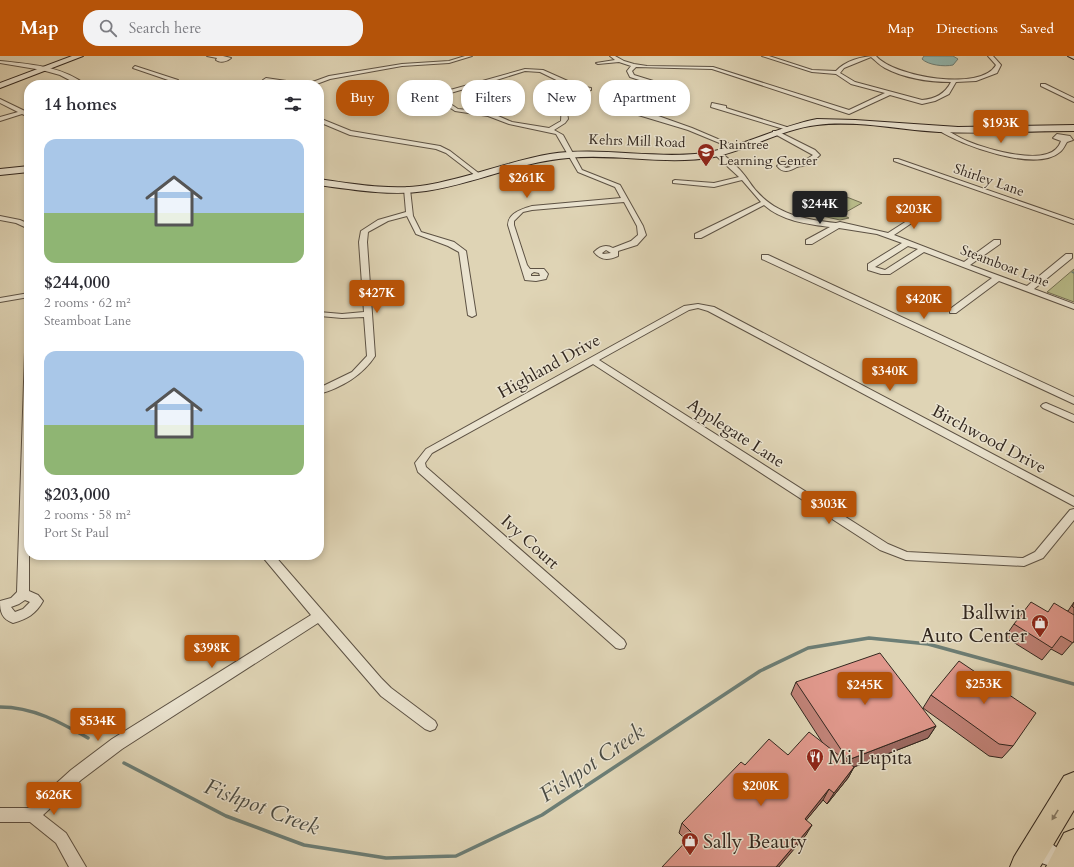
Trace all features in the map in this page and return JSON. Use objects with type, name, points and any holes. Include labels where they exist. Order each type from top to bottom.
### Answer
[{"type":"highway","points":[[1030,857],[1074,785]]},
{"type":"street","points":[[0,86],[79,56]]},
{"type":"street","points":[[209,56],[219,58]]},
{"type":"street","points":[[323,80],[402,65],[449,62],[470,56]]},
{"type":"street","points":[[612,56],[618,61],[634,66],[696,63],[849,112],[888,94]]},
{"type":"street","points":[[764,56],[812,71],[837,74],[848,81],[914,101],[929,102],[948,92],[952,83]]},
{"type":"street","points":[[775,59],[783,56]]},
{"type":"street","points":[[837,74],[842,67],[869,56]]},
{"type":"street","points":[[861,59],[875,58],[907,74],[952,83],[974,80],[995,72],[999,65],[990,56]]},
{"type":"street","points":[[598,63],[618,61]]},
{"type":"street","points":[[0,62],[47,69],[62,73],[74,80]]},
{"type":"street","points":[[634,66],[629,71],[632,76],[645,80]]},
{"type":"street","points":[[134,67],[147,70],[173,80]]},
{"type":"street","points":[[489,80],[530,70],[579,89],[565,102],[565,117],[563,122],[550,130]]},
{"type":"street","points":[[1043,84],[1074,100]]},
{"type":"street","points":[[461,89],[445,94],[441,99],[457,110],[461,110]]},
{"type":"street","points":[[0,101],[23,112]]},
{"type":"street","points":[[914,101],[915,103],[926,106],[931,104],[929,102]]},
{"type":"street","points":[[722,108],[741,116],[787,128]]},
{"type":"street","points":[[0,119],[23,112]]},
{"type":"street","points":[[849,112],[851,123]]},
{"type":"street","points":[[494,116],[511,123],[550,130],[561,136],[580,171],[616,185],[640,226],[642,234],[634,242],[614,250]]},
{"type":"street","points":[[650,116],[690,129],[736,148]]},
{"type":"street","points":[[324,122],[350,133],[438,147],[448,152],[478,175]]},
{"type":"street","name":"Kehrs Mill Road","points":[[324,183],[364,188],[407,189],[438,186],[544,158],[570,154],[600,153],[675,158],[716,154],[736,148],[787,128],[822,122],[940,129],[1074,128]]},
{"type":"street","points":[[940,129],[946,135],[955,139],[1000,153],[1024,158],[1037,158],[1051,155],[1064,144],[1065,140]]},
{"type":"street","points":[[775,132],[813,151],[817,155],[803,164],[794,166]]},
{"type":"street","name":"Steamboat Lane","points":[[716,154],[730,163],[765,202],[781,214],[793,218],[872,230],[922,250],[1000,277],[1074,307]]},
{"type":"street","name":"Shirley Lane","points":[[896,160],[1074,222]]},
{"type":"street","points":[[0,172],[24,170]]},
{"type":"street","points":[[675,182],[714,185],[744,178]]},
{"type":"street","points":[[407,189],[410,214],[418,233],[426,237],[451,244],[462,251],[472,315]]},
{"type":"street","points":[[528,272],[523,265],[511,225],[511,220],[516,214],[532,208],[625,200]]},
{"type":"street","points":[[698,236],[765,202]]},
{"type":"street","points":[[888,236],[929,209]]},
{"type":"street","points":[[324,389],[348,378],[362,368],[370,356],[371,348],[367,314],[363,242],[365,231],[375,223],[384,219],[410,214]]},
{"type":"street","points":[[0,218],[18,220],[24,224]]},
{"type":"street","points":[[809,242],[840,224]]},
{"type":"street","points":[[965,264],[997,242]]},
{"type":"street","points":[[907,243],[871,266],[871,268],[887,272],[922,250]]},
{"type":"street","points":[[1029,289],[1068,256]]},
{"type":"street","points":[[765,257],[1074,401]]},
{"type":"street","points":[[953,311],[1000,277]]},
{"type":"street","points":[[0,300],[24,296]]},
{"type":"street","name":"Highland Drive","points":[[420,463],[429,451],[687,308],[698,306]]},
{"type":"street","name":"Birchwood Drive","points":[[698,306],[711,309],[1074,502]]},
{"type":"street","points":[[324,314],[342,316],[367,314]]},
{"type":"street","name":"Applegate Lane","points":[[593,360],[884,547],[906,556],[1024,562],[1039,555],[1074,513]]},
{"type":"street","points":[[1046,406],[1074,419]]},
{"type":"street","name":"Ivy Court","points":[[420,463],[422,469],[620,644]]},
{"type":"street","points":[[23,594],[34,598],[37,601],[34,608],[25,615],[13,618],[2,606],[15,601],[23,594],[24,554]]},
{"type":"street","points":[[272,560],[381,687],[430,726]]},
{"type":"street","points":[[32,815],[94,760],[117,744],[319,616]]},
{"type":"street","points":[[0,815],[32,815],[61,838],[78,867]]},
{"type":"street","points":[[1030,857],[1065,860]]},
{"type":"green space","points":[[834,192],[862,203],[846,212],[818,201]]},
{"type":"green space","points":[[823,204],[833,208],[831,209],[849,218],[840,220],[809,213]]},
{"type":"green space","points":[[1074,269],[1074,302],[1047,292]]},
{"type":"water","points":[[924,56],[953,56],[958,59],[953,65],[941,66],[925,61],[922,59]]},
{"type":"building","points":[[1031,602],[1048,612],[1054,603],[1074,615],[1073,643],[1061,636],[1052,648],[1014,624]]},
{"type":"building","points":[[880,653],[936,726],[848,760],[796,682]]},
{"type":"building","points":[[959,661],[1036,713],[1013,746],[999,744],[931,695]]},
{"type":"building","points":[[809,732],[854,767],[834,793],[829,789],[805,819],[812,825],[776,867],[662,867],[693,834],[682,823],[741,762],[745,765],[769,739],[788,755]]},
{"type":"waterway","name":"Fishpot Creek","points":[[124,763],[226,816],[304,845],[386,858],[456,856],[542,815],[760,671],[808,648],[869,638],[928,644],[1074,684]]},
{"type":"waterway","name":"Fishpot Creek","points":[[0,707],[24,710],[46,716],[88,738]]},
{"type":"place","name":"Raintree Learning Center","points":[[706,167]]},
{"type":"place","name":"Ballwin Auto Center","points":[[1040,638]]},
{"type":"place","name":"Mi Lupita","points":[[815,772]]},
{"type":"place","name":"Sally Beauty","points":[[690,856]]}]
